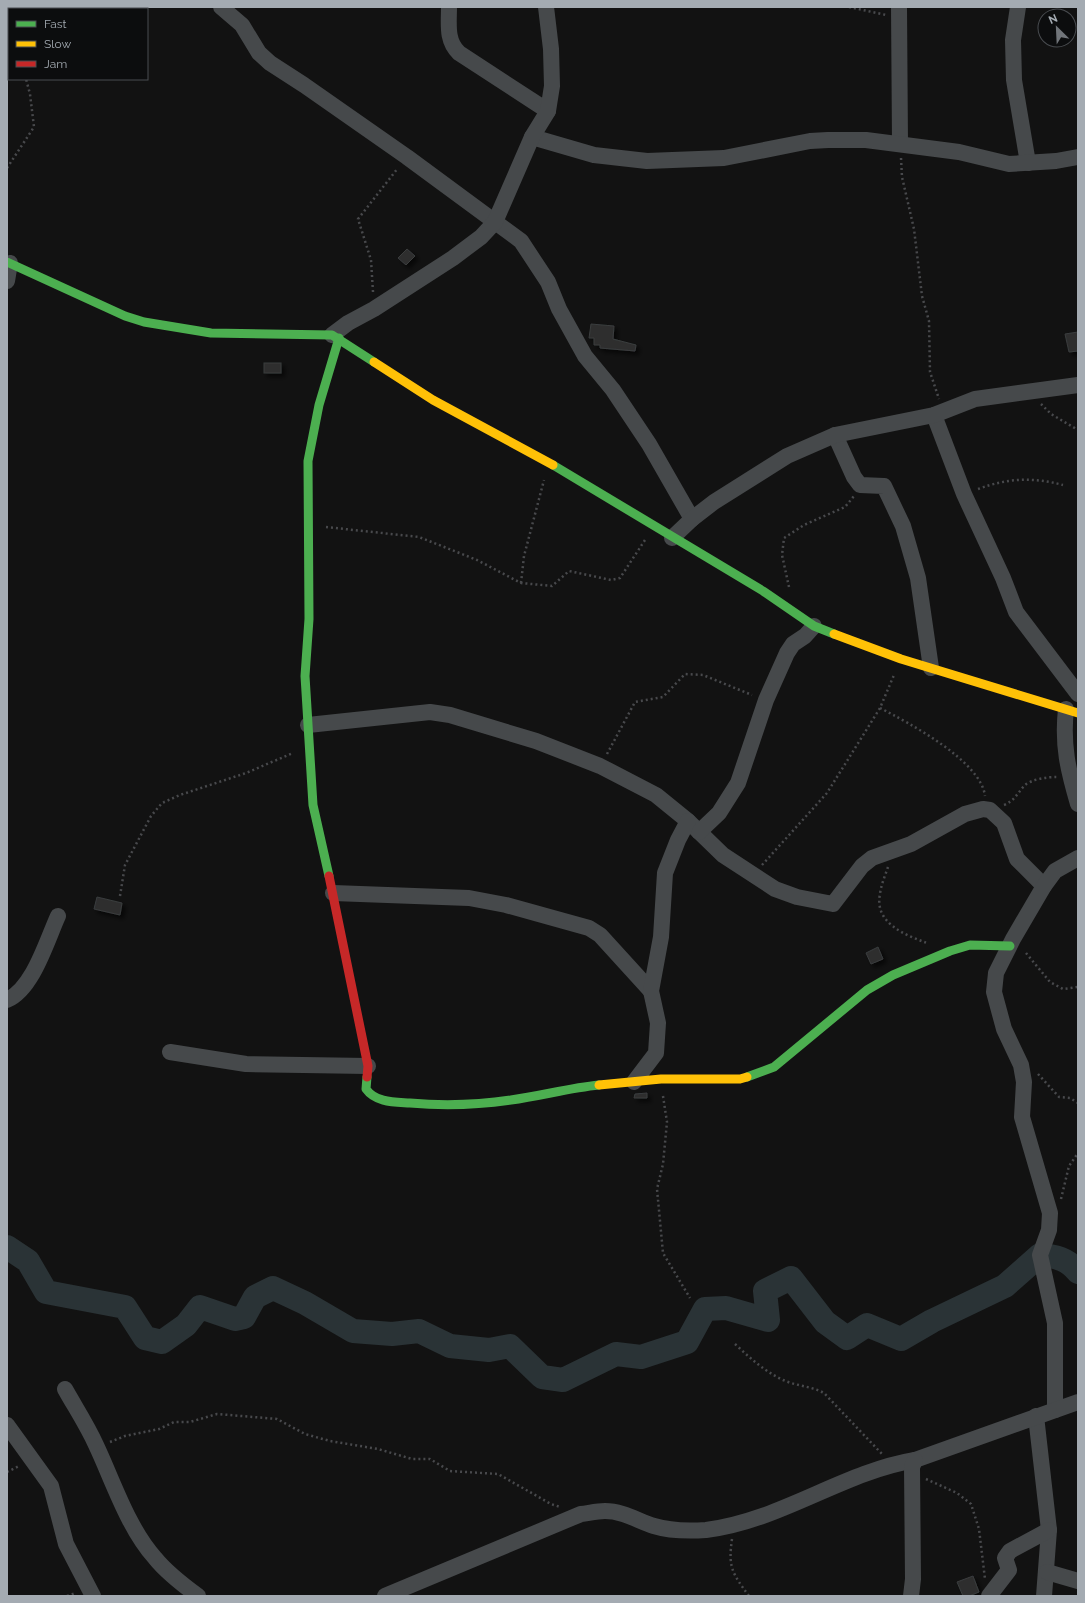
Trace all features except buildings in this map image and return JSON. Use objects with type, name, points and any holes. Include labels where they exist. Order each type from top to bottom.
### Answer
[{"type":"street","points":[[222,7],[242,25],[259,53],[270,64],[304,85],[407,157],[521,241],[536,261],[548,282],[559,308],[584,356],[613,390],[649,444],[692,519]]},
{"type":"street","points":[[448,7],[450,40],[452,47],[548,111]]},
{"type":"street","points":[[546,7],[551,49],[552,86],[548,111],[532,137],[495,222],[471,246],[374,309],[348,323],[336,336],[319,405],[308,461],[307,528],[309,619],[305,676],[313,805],[333,893],[368,1066],[366,1089],[371,1096],[388,1102],[448,1106],[511,1100],[573,1088],[661,1079],[740,1079],[756,1075],[774,1067],[866,990],[893,975],[950,951],[970,945],[1011,943]]},
{"type":"street","points":[[1018,7],[1013,40],[1014,80],[1028,163]]},
{"type":"street","points":[[899,12],[900,144]]},
{"type":"street","points":[[532,137],[594,155],[670,162],[724,158],[810,141],[828,140],[866,140],[900,144],[959,152],[1009,164],[1078,157]]},
{"type":"street","points":[[7,281],[9,262],[125,316],[144,322],[211,333],[336,336],[433,400],[549,463],[672,538],[763,591],[814,626],[901,659],[1072,711],[1064,733],[1070,777],[1078,804]]},
{"type":"street","points":[[672,538],[692,519],[714,502],[787,456],[836,435],[939,413],[975,399],[1078,385]]},
{"type":"street","points":[[939,413],[964,494],[1003,578],[1016,612],[1078,694]]},
{"type":"street","points":[[836,435],[854,478],[860,485],[884,486],[903,526],[918,578],[931,668]]},
{"type":"street","points":[[699,832],[719,813],[738,783],[766,700],[787,653],[793,644],[805,636],[814,626]]},
{"type":"street","points":[[308,725],[430,712],[450,715],[536,740],[600,766],[656,795],[688,821],[723,855],[775,889],[797,897],[833,904],[862,866],[872,858],[911,844],[965,814],[987,810],[1004,823],[1018,859],[1044,886]]},
{"type":"street","points":[[634,1082],[656,1053],[658,1023],[651,991],[661,937],[665,873],[678,840],[688,821]]},
{"type":"street","points":[[1055,1410],[1055,1324],[1040,1255],[1049,1230],[1050,1213],[1022,1117],[1024,1082],[1021,1065],[1004,1029],[994,992],[996,973],[1011,943],[1044,886],[1055,871],[1078,858]]},
{"type":"street","points":[[333,893],[468,898],[506,905],[589,928],[600,935],[651,991]]},
{"type":"street","points":[[7,1000],[21,990],[35,969],[58,916]]},
{"type":"street","points":[[170,1052],[246,1064],[334,1067],[368,1066]]},
{"type":"street","points":[[65,1389],[96,1443],[132,1520],[154,1557],[170,1574],[198,1596]]},
{"type":"street","points":[[385,1596],[581,1514],[606,1511],[636,1518],[655,1526],[680,1530],[705,1530],[733,1525],[774,1512],[892,1464],[913,1463],[1036,1416],[1078,1402]]},
{"type":"street","points":[[1036,1416],[1049,1530],[1044,1596]]},
{"type":"street","points":[[7,1425],[51,1486],[66,1544],[93,1596]]},
{"type":"street","points":[[910,1596],[913,1580],[913,1463]]},
{"type":"street","points":[[987,1589],[1009,1570],[1005,1558],[1010,1551],[1049,1530]]},
{"type":"street","points":[[1047,1572],[1078,1581]]},
{"type":"path","points":[[849,7],[899,12]]},
{"type":"path","points":[[7,168],[34,126],[30,94],[26,80]]},
{"type":"path","points":[[900,144],[902,176],[914,229],[922,296],[929,321],[930,372],[939,413]]},
{"type":"path","points":[[374,309],[371,260],[358,219],[373,197],[407,157]]},
{"type":"path","points":[[1028,391],[1051,414],[1078,430]]},
{"type":"path","points":[[521,583],[524,556],[549,463]]},
{"type":"path","points":[[964,494],[980,488],[1018,479],[1041,479],[1063,485]]},
{"type":"path","points":[[794,613],[782,555],[784,538],[804,525],[845,507],[853,498],[860,485]]},
{"type":"path","points":[[307,528],[329,527],[419,537],[477,560],[521,583],[552,586],[569,571],[611,580],[620,578],[654,526]]},
{"type":"path","points":[[752,875],[827,793],[880,708],[901,659]]},
{"type":"path","points":[[600,766],[635,702],[663,697],[685,674],[703,675],[766,700]]},
{"type":"path","points":[[880,708],[924,731],[971,769],[984,788],[987,810],[1012,802],[1025,785],[1032,781],[1052,777],[1070,777]]},
{"type":"path","points":[[120,896],[125,865],[151,816],[162,803],[180,795],[246,773],[310,745]]},
{"type":"path","points":[[893,850],[879,895],[880,907],[886,920],[897,931],[950,951]]},
{"type":"path","points":[[1011,943],[1050,982],[1063,989],[1078,987]]},
{"type":"path","points":[[1021,1065],[1036,1072],[1059,1097],[1070,1098],[1078,1103]]},
{"type":"path","points":[[661,1079],[666,1122],[663,1164],[657,1188],[663,1253],[690,1298]]},
{"type":"path","points":[[1050,1213],[1060,1201],[1069,1166],[1078,1153]]},
{"type":"path","points":[[735,1344],[755,1363],[783,1380],[812,1387],[824,1393],[892,1464]]},
{"type":"path","points":[[96,1443],[102,1445],[125,1436],[160,1429],[174,1422],[190,1422],[217,1414],[278,1419],[305,1434],[330,1441],[378,1449],[412,1459],[430,1459],[450,1471],[498,1474],[551,1504],[581,1514]]},
{"type":"path","points":[[913,1463],[927,1480],[957,1493],[971,1504],[979,1529],[987,1589]]},
{"type":"path","points":[[733,1525],[729,1559],[732,1570],[749,1596]]},
{"type":"waterway","points":[[7,1247],[28,1261],[46,1292],[125,1307],[145,1338],[162,1342],[186,1325],[200,1307],[235,1319],[244,1317],[255,1297],[273,1288],[305,1303],[353,1331],[392,1334],[419,1331],[450,1346],[489,1350],[510,1346],[542,1377],[563,1380],[616,1354],[641,1357],[687,1342],[705,1309],[726,1308],[768,1320],[765,1291],[791,1278],[825,1322],[847,1338],[867,1325],[901,1339],[932,1321],[1005,1286],[1040,1255],[1051,1256],[1066,1261],[1078,1272]]},
{"type":"traffic: fast","points":[[7,262],[125,316],[144,322],[211,333],[332,335],[374,362]]},
{"type":"traffic: fast","points":[[329,876],[313,805],[305,676],[309,619],[308,461],[319,405],[339,338]]},
{"type":"traffic: fast","points":[[553,465],[763,591],[814,626],[834,634]]},
{"type":"traffic: fast","points":[[747,1077],[774,1067],[867,990],[893,975],[950,951],[970,945],[1010,946]]},
{"type":"traffic: fast","points":[[367,1077],[366,1089],[370,1094],[380,1099],[392,1102],[435,1104],[473,1104],[498,1102],[599,1085]]},
{"type":"traffic: slow","points":[[374,362],[433,400],[553,465]]},
{"type":"traffic: slow","points":[[834,634],[901,659],[1078,713]]},
{"type":"traffic: slow","points":[[599,1085],[661,1079],[740,1079],[747,1077]]},
{"type":"traffic: jam","points":[[329,876],[368,1066],[367,1077]]}]
